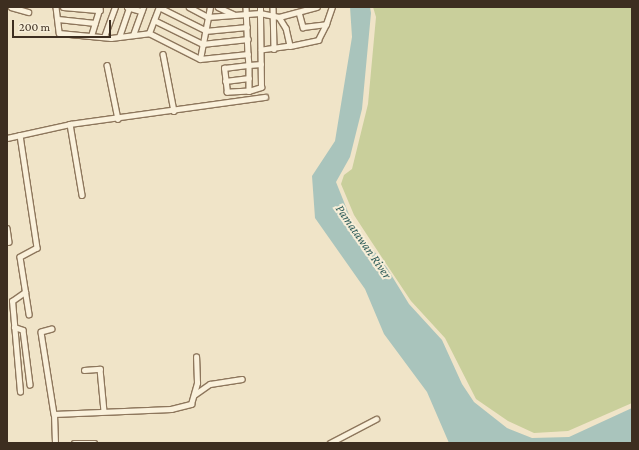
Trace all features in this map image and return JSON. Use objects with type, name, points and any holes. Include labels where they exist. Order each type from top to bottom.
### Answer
[{"type":"street","points":[[11,7],[28,12]]},
{"type":"street","points":[[56,7],[59,33],[104,37],[119,37],[149,33],[200,59],[248,54]]},
{"type":"street","points":[[63,7],[100,8],[91,36]]},
{"type":"street","points":[[104,37],[115,7]]},
{"type":"street","points":[[119,37],[128,7],[142,9],[133,35]]},
{"type":"street","points":[[149,33],[159,7],[205,30],[247,27]]},
{"type":"street","points":[[189,7],[208,17],[247,13],[260,13],[273,17],[279,17],[317,7]]},
{"type":"street","points":[[200,59],[210,7]]},
{"type":"street","points":[[218,7],[234,14]]},
{"type":"street","points":[[246,7],[249,91]]},
{"type":"street","points":[[260,7],[261,50],[261,64],[261,87],[249,91],[229,94],[224,68],[261,64]]},
{"type":"street","points":[[273,7],[274,49]]},
{"type":"street","points":[[261,50],[274,49],[318,40],[332,7]]},
{"type":"street","points":[[299,12],[303,27],[326,24]]},
{"type":"street","points":[[279,17],[286,28],[290,46]]},
{"type":"street","points":[[58,19],[95,23]]},
{"type":"street","points":[[154,20],[202,44],[248,39]]},
{"type":"street","points":[[163,54],[174,111]]},
{"type":"street","points":[[107,65],[118,119]]},
{"type":"street","points":[[226,81],[249,78]]},
{"type":"street","points":[[7,138],[70,124],[118,119],[265,97]]},
{"type":"street","points":[[70,124],[82,195]]},
{"type":"street","points":[[20,135],[37,248],[20,256],[29,314]]},
{"type":"street","points":[[7,228],[9,242]]},
{"type":"street","points":[[20,392],[12,301],[25,292]]},
{"type":"street","points":[[14,327],[22,330],[30,385]]},
{"type":"street","points":[[52,328],[41,332],[54,414],[55,443]]},
{"type":"street","points":[[54,414],[182,408],[191,404],[194,395],[197,383],[196,357]]},
{"type":"street","points":[[84,370],[100,369],[104,412]]},
{"type":"street","points":[[194,395],[210,384],[242,380]]},
{"type":"street","points":[[330,443],[376,419]]},
{"type":"street","points":[[74,443],[95,443]]},
{"type":"green space","points":[[373,7],[632,7],[632,403],[568,431],[534,433],[508,421],[476,399],[445,338],[411,301],[371,241],[354,215],[341,184],[344,175],[352,169],[368,104],[376,17]]},
{"type":"water","name":"Pamatawan River","points":[[350,7],[370,7],[371,13],[362,109],[350,157],[336,182],[352,222],[387,268],[409,304],[442,340],[462,384],[474,402],[507,428],[532,438],[569,437],[632,408],[632,443],[449,443],[427,392],[384,334],[365,289],[315,218],[312,176],[335,141],[352,37]]}]
